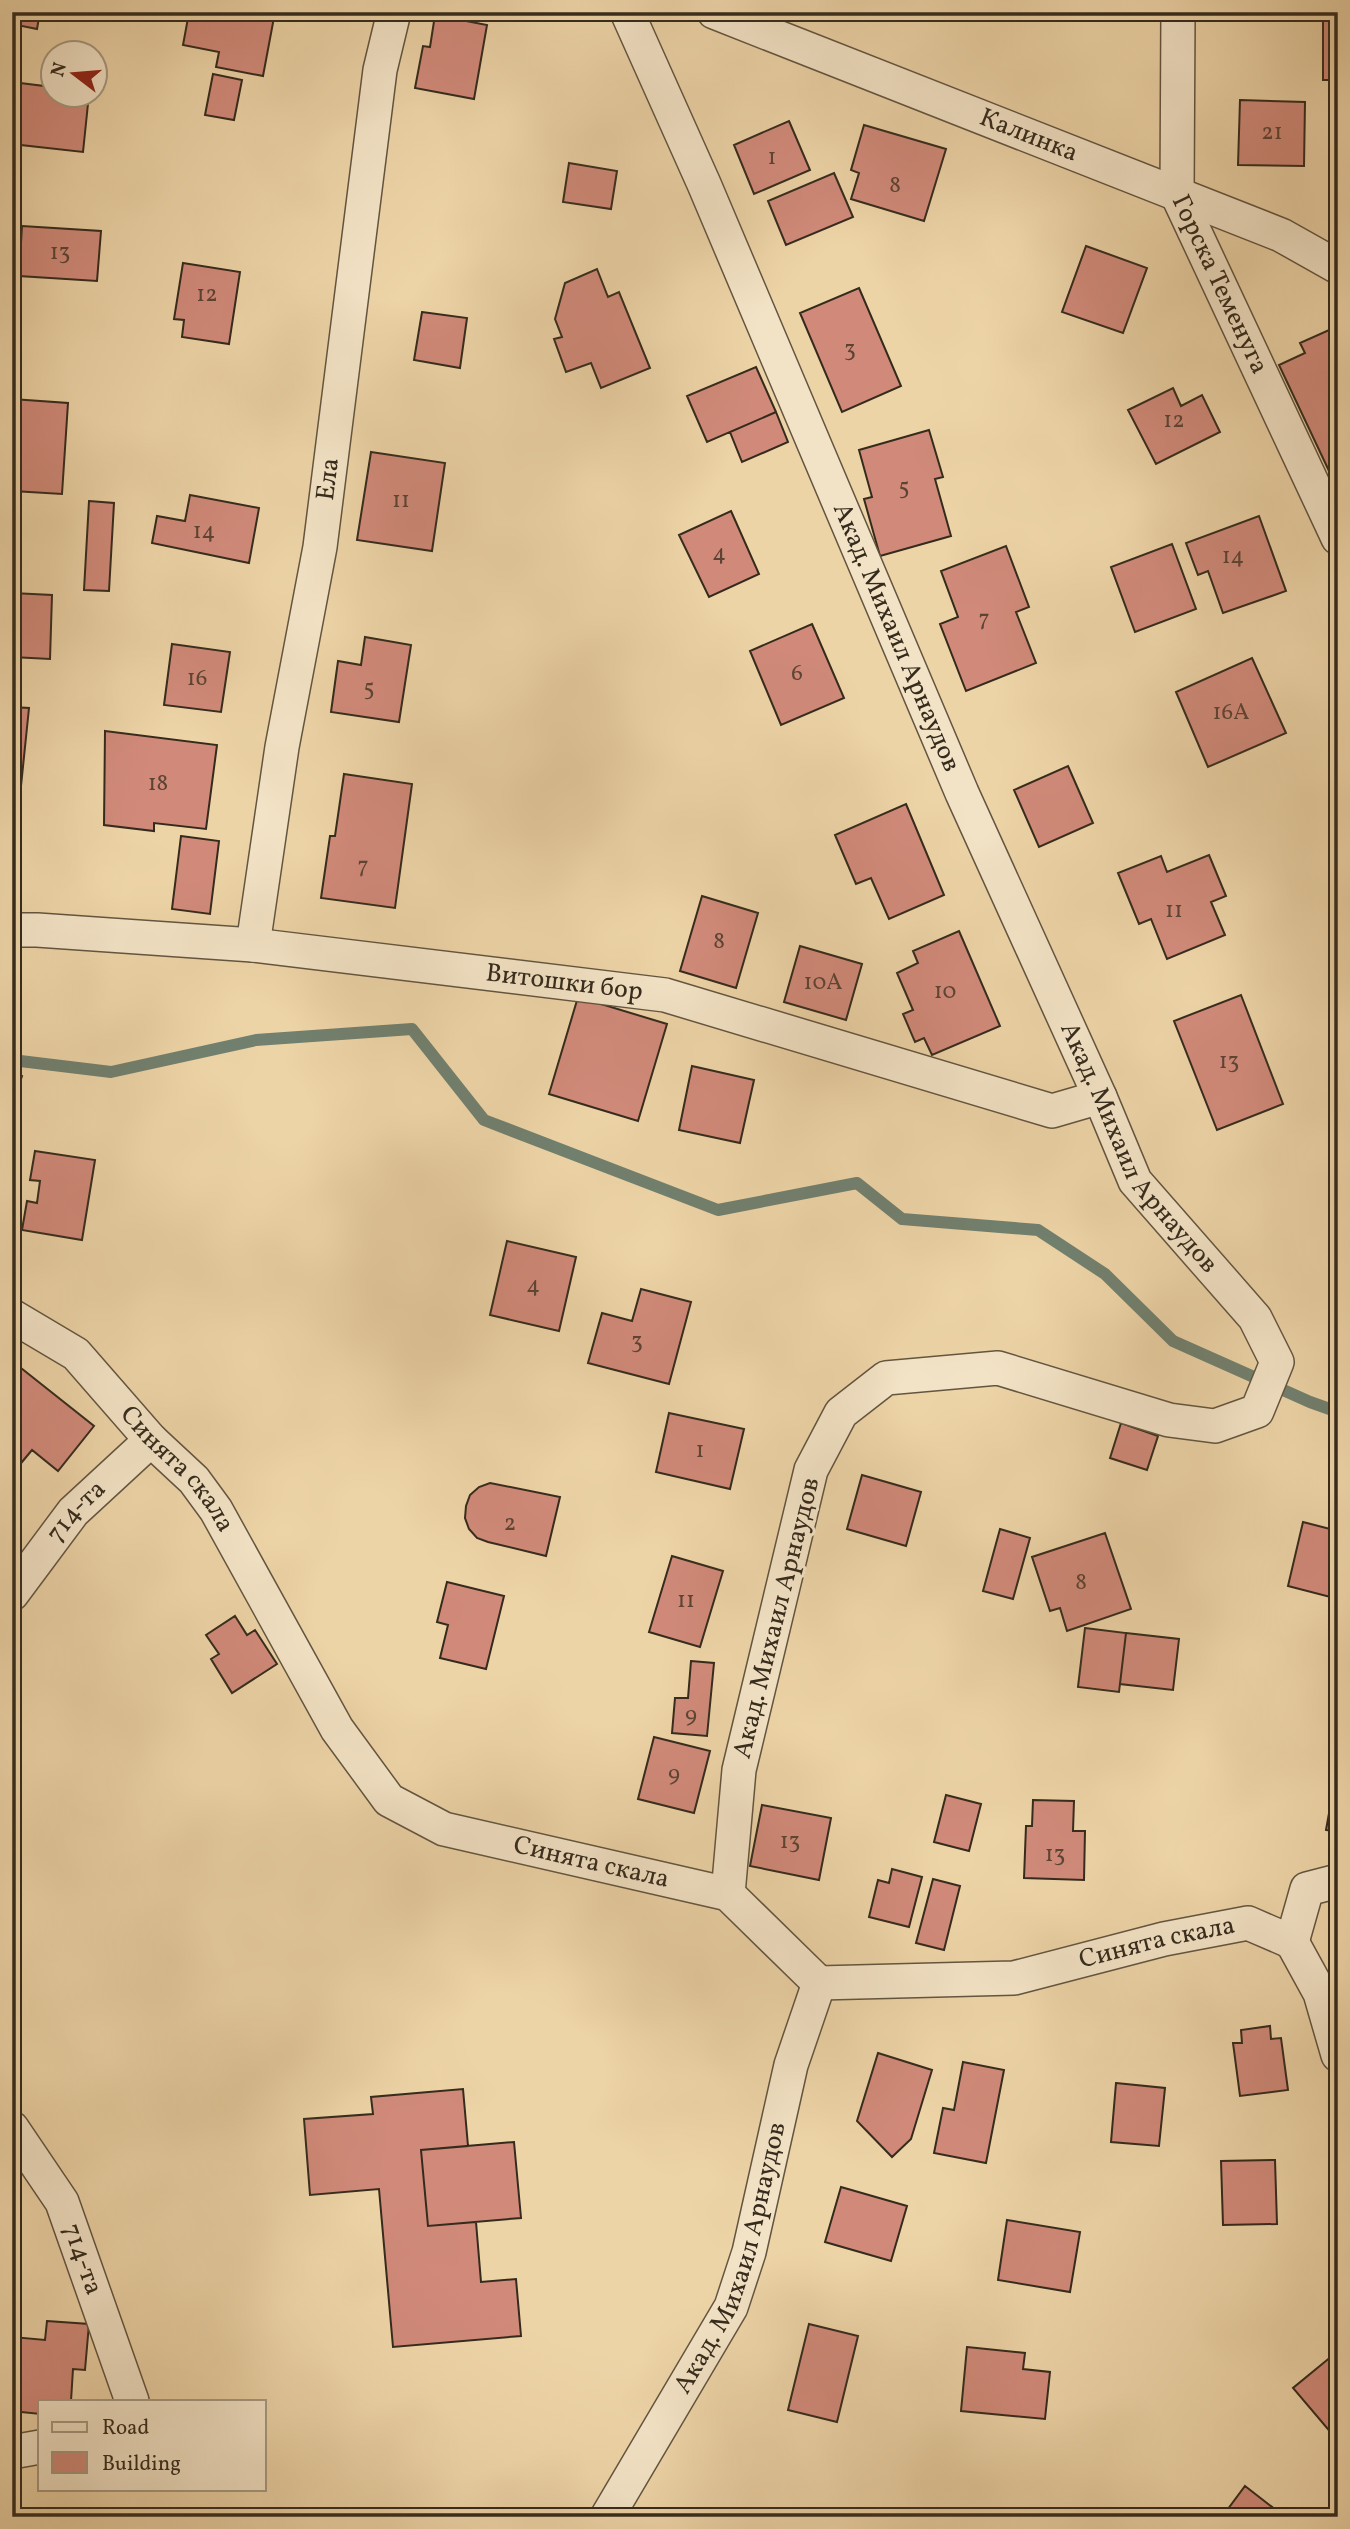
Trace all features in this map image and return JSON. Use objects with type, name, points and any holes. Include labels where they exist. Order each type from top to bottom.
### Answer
[{"type":"street","name":"Ела","points":[[253,945],[282,747],[320,547],[380,70],[394,12]]},
{"type":"street","name":"Акад. Михаил Арнаудов","points":[[627,12],[710,197],[962,793],[1100,1097],[1135,1181],[1255,1318],[1277,1362],[1257,1411],[1214,1426],[1169,1420],[998,1368],[886,1378],[841,1413],[811,1470],[739,1770],[728,1894]]},
{"type":"street","name":"Калинка","points":[[714,12],[1281,235],[1338,267]]},
{"type":"street","name":"Горска Теменуга","points":[[1178,12],[1177,194],[1338,538]]},
{"type":"street","name":"Витошки бор","points":[[12,930],[253,945],[665,995],[1052,1111],[1100,1097]]},
{"type":"street","name":"Синята скала","points":[[12,1316],[76,1354],[151,1440],[194,1480],[216,1510],[337,1729],[389,1800],[444,1829],[728,1894]]},
{"type":"street","name":"714-та","points":[[12,1594],[73,1512],[151,1440]]},
{"type":"street","points":[[1338,1881],[1307,1889],[1292,1942],[1320,1993],[1338,2055]]},
{"type":"street","points":[[728,1894],[819,1983]]},
{"type":"street","name":"Синята скала","points":[[819,1983],[1014,1978],[1164,1939],[1248,1923],[1292,1942]]},
{"type":"street","name":"Акад. Михаил Арнаудов","points":[[607,2517],[732,2307],[749,2252],[791,2065],[819,1983]]},
{"type":"street","name":"714-та","points":[[12,2128],[62,2202],[132,2400]]},
{"type":"street","points":[[12,2452],[38,2447]]},
{"type":"building","points":[[12,12],[40,12],[37,29],[12,24]]},
{"type":"building","points":[[198,12],[275,12],[263,76],[216,67],[219,52],[183,45],[188,18],[196,20]]},
{"type":"building","points":[[816,12],[834,12],[832,19]]},
{"type":"building","points":[[1323,12],[1338,12],[1338,80],[1323,80]]},
{"type":"building","points":[[435,15],[487,25],[474,99],[415,88],[423,46],[430,47]]},
{"type":"building","points":[[213,74],[242,80],[234,120],[205,115]]},
{"type":"building","points":[[12,82],[38,85],[38,108],[88,108],[83,152],[12,144]]},
{"type":"building","points":[[1240,100],[1305,102],[1304,166],[1238,165]]},
{"type":"building","points":[[789,121],[810,170],[754,194],[734,145]]},
{"type":"building","points":[[864,125],[946,149],[924,221],[851,199],[859,173],[851,170]]},
{"type":"building","points":[[569,163],[617,171],[611,209],[563,202]]},
{"type":"building","points":[[834,173],[853,217],[786,245],[768,201]]},
{"type":"building","points":[[22,226],[101,231],[97,281],[19,276]]},
{"type":"building","points":[[1086,246],[1147,268],[1123,333],[1062,312]]},
{"type":"building","points":[[183,263],[240,272],[229,344],[182,337],[184,320],[174,319]]},
{"type":"building","points":[[597,269],[608,297],[619,292],[650,368],[601,388],[591,363],[566,372],[554,339],[562,337],[555,319],[565,283]]},
{"type":"building","points":[[859,288],[901,386],[842,412],[800,313]]},
{"type":"building","points":[[422,312],[467,318],[460,368],[414,360]]},
{"type":"building","points":[[1338,326],[1338,490],[1279,365],[1305,353],[1300,343]]},
{"type":"building","points":[[756,367],[776,412],[707,442],[687,396]]},
{"type":"building","points":[[1173,388],[1181,406],[1202,395],[1220,432],[1156,464],[1128,410]]},
{"type":"building","points":[[12,399],[68,403],[62,494],[13,491]]},
{"type":"building","points":[[776,412],[788,442],[742,462],[730,432]]},
{"type":"building","points":[[929,430],[943,477],[935,479],[951,536],[880,556],[864,499],[872,497],[859,450]]},
{"type":"building","points":[[371,452],[445,463],[432,551],[357,540]]},
{"type":"building","points":[[190,495],[259,508],[249,563],[152,543],[157,516],[185,521]]},
{"type":"building","points":[[89,501],[114,503],[109,591],[84,590]]},
{"type":"building","points":[[731,511],[759,574],[709,597],[679,535]]},
{"type":"building","points":[[1259,516],[1286,591],[1223,613],[1208,571],[1198,575],[1186,543]]},
{"type":"building","points":[[1172,544],[1196,609],[1135,632],[1111,567]]},
{"type":"building","points":[[1006,546],[1029,607],[1016,612],[1036,663],[966,691],[940,624],[958,617],[941,571]]},
{"type":"building","points":[[12,593],[52,595],[50,659],[12,657]]},
{"type":"building","points":[[812,624],[844,698],[781,725],[750,651]]},
{"type":"building","points":[[365,637],[411,645],[399,722],[331,712],[338,661],[361,665]]},
{"type":"building","points":[[172,644],[230,652],[221,712],[164,705]]},
{"type":"building","points":[[1252,658],[1286,733],[1208,767],[1176,692]]},
{"type":"building","points":[[12,707],[29,708],[21,786],[12,785]]},
{"type":"building","points":[[105,731],[217,745],[206,829],[154,823],[154,831],[104,825]]},
{"type":"building","points":[[1068,766],[1093,823],[1039,847],[1014,790]]},
{"type":"building","points":[[344,774],[412,784],[395,908],[321,898],[330,836],[335,836]]},
{"type":"building","points":[[906,804],[944,895],[889,919],[871,878],[856,884],[835,835]]},
{"type":"building","points":[[12,813],[18,813],[19,878],[12,878]]},
{"type":"building","points":[[181,836],[219,841],[210,914],[172,909]]},
{"type":"building","points":[[1209,855],[1226,896],[1211,902],[1225,935],[1167,959],[1151,919],[1139,924],[1118,873],[1161,856],[1167,872]]},
{"type":"building","points":[[702,896],[758,913],[736,988],[680,971]]},
{"type":"building","points":[[959,931],[1000,1026],[932,1055],[924,1038],[915,1042],[903,1014],[913,1010],[897,973],[918,963],[913,951]]},
{"type":"building","points":[[800,946],[862,964],[846,1020],[784,1002]]},
{"type":"building","points":[[1241,995],[1283,1104],[1217,1130],[1174,1021]]},
{"type":"building","points":[[578,997],[667,1024],[638,1121],[549,1094]]},
{"type":"building","points":[[692,1066],[754,1080],[740,1143],[679,1130]]},
{"type":"building","points":[[12,1072],[22,1076],[12,1105]]},
{"type":"building","points":[[35,1151],[95,1160],[82,1240],[22,1230],[27,1201],[37,1203],[40,1181],[30,1180]]},
{"type":"building","points":[[507,1241],[576,1257],[559,1331],[490,1315]]},
{"type":"building","points":[[641,1289],[691,1302],[669,1384],[588,1363],[602,1313],[632,1321]]},
{"type":"building","points":[[21,1368],[94,1426],[58,1471],[32,1450],[22,1462],[12,1454],[12,1379]]},
{"type":"building","points":[[669,1413],[744,1429],[730,1489],[656,1472]]},
{"type":"building","points":[[1121,1423],[1158,1436],[1147,1470],[1110,1458]]},
{"type":"building","points":[[862,1475],[921,1492],[906,1546],[847,1529]]},
{"type":"building","points":[[490,1483],[560,1497],[546,1556],[488,1542],[477,1538],[469,1529],[465,1518],[470,1495],[479,1487]]},
{"type":"building","points":[[1303,1522],[1338,1531],[1338,1599],[1288,1586]]},
{"type":"building","points":[[1000,1529],[1030,1538],[1013,1599],[983,1591]]},
{"type":"building","points":[[1105,1533],[1131,1609],[1067,1631],[1060,1608],[1050,1611],[1032,1557]]},
{"type":"building","points":[[672,1556],[723,1571],[700,1647],[649,1632]]},
{"type":"building","points":[[447,1582],[504,1596],[486,1669],[440,1658],[448,1625],[437,1622]]},
{"type":"building","points":[[235,1616],[247,1635],[255,1630],[277,1664],[232,1693],[211,1659],[219,1654],[206,1635]]},
{"type":"building","points":[[1085,1628],[1126,1633],[1119,1692],[1078,1687]]},
{"type":"building","points":[[1126,1633],[1179,1639],[1173,1690],[1120,1684]]},
{"type":"building","points":[[691,1661],[714,1663],[707,1736],[672,1733],[675,1698],[688,1698]]},
{"type":"building","points":[[654,1737],[710,1751],[694,1813],[638,1799]]},
{"type":"building","points":[[1338,1769],[1338,1832],[1326,1830]]},
{"type":"building","points":[[946,1795],[981,1804],[969,1851],[934,1842]]},
{"type":"building","points":[[1033,1800],[1074,1801],[1073,1831],[1085,1831],[1084,1880],[1024,1878],[1026,1826],[1032,1826]]},
{"type":"building","points":[[762,1805],[831,1818],[819,1880],[750,1866]]},
{"type":"building","points":[[892,1869],[922,1877],[909,1927],[869,1917],[878,1880],[889,1883]]},
{"type":"building","points":[[933,1879],[960,1886],[944,1950],[916,1943]]},
{"type":"building","points":[[1270,2026],[1271,2039],[1281,2038],[1288,2090],[1240,2096],[1233,2043],[1242,2043],[1241,2030]]},
{"type":"building","points":[[878,2053],[932,2070],[911,2139],[892,2157],[857,2121]]},
{"type":"building","points":[[963,2062],[1004,2070],[986,2163],[934,2153],[943,2108],[954,2110]]},
{"type":"building","points":[[1116,2083],[1165,2088],[1159,2146],[1111,2142]]},
{"type":"building","points":[[463,2089],[468,2146],[421,2150],[428,2226],[476,2222],[481,2282],[516,2279],[521,2336],[393,2347],[379,2189],[310,2195],[304,2119],[373,2114],[371,2097]]},
{"type":"building","points":[[514,2142],[521,2218],[428,2226],[421,2150]]},
{"type":"building","points":[[1275,2160],[1277,2224],[1223,2225],[1221,2161]]},
{"type":"building","points":[[841,2187],[907,2206],[891,2261],[825,2242]]},
{"type":"building","points":[[1007,2220],[1080,2232],[1070,2292],[998,2280]]},
{"type":"building","points":[[47,2321],[89,2324],[85,2370],[73,2369],[71,2400],[38,2400],[38,2414],[12,2411],[13,2337],[45,2340]]},
{"type":"building","points":[[809,2324],[858,2336],[837,2422],[788,2410]]},
{"type":"building","points":[[967,2347],[1025,2353],[1023,2369],[1050,2372],[1045,2419],[961,2411]]},
{"type":"building","points":[[1338,2351],[1338,2441],[1293,2388]]},
{"type":"building","points":[[1245,2486],[1285,2517],[1222,2517]]},
{"type":"waterway","points":[[12,1060],[111,1072],[256,1040],[412,1029],[484,1120],[718,1210],[857,1183],[902,1219],[1038,1230],[1105,1274],[1173,1341],[1338,1412]]}]
